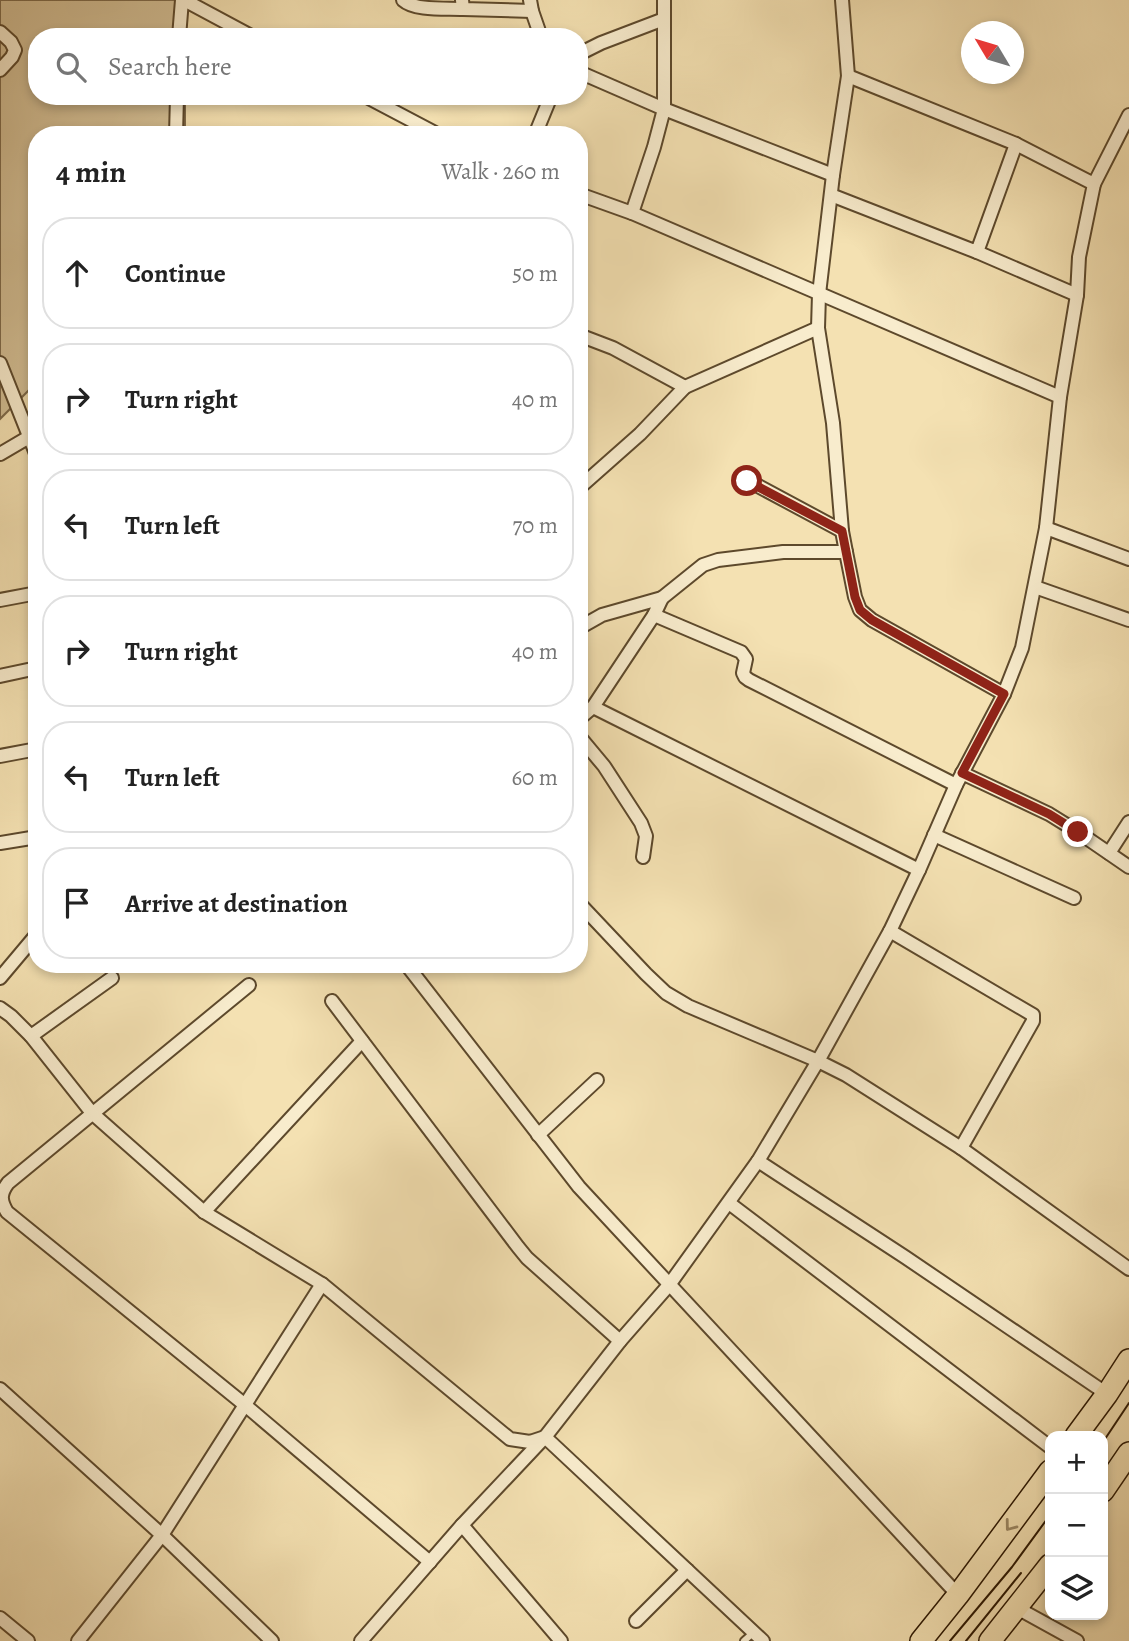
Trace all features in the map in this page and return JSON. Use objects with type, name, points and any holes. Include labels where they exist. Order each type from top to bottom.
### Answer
[{"type":"main road","points":[[1080,1431],[1129,1360]]},
{"type":"main road","points":[[1108,1484],[1129,1453]]},
{"type":"main road","points":[[921,1641],[1045,1478]]},
{"type":"main road","points":[[990,1641],[1045,1572]]},
{"type":"street","points":[[180,28],[183,0],[236,28]]},
{"type":"street","points":[[403,0],[416,7],[462,4],[531,6],[538,28]]},
{"type":"street","points":[[632,213],[664,109],[664,0]]},
{"type":"street","points":[[842,0],[848,76],[833,175],[819,294],[818,328],[833,423],[842,531],[855,597],[860,610],[872,620],[1004,694]]},
{"type":"street","points":[[588,50],[664,19]]},
{"type":"street","points":[[0,32],[15,50],[0,71]]},
{"type":"street","points":[[588,76],[664,109],[833,175]]},
{"type":"street","points":[[848,76],[1016,145],[1094,184]]},
{"type":"street","points":[[176,126],[177,105]]},
{"type":"street","points":[[382,105],[422,126]]},
{"type":"street","points":[[539,126],[547,105]]},
{"type":"street","points":[[361,1641],[462,1525],[545,1437],[620,1341],[669,1285],[758,1161],[818,1061],[890,930],[956,785],[1004,694],[1022,649],[1046,528],[1060,397],[1077,295],[1079,257],[1094,184],[1129,115]]},
{"type":"street","points":[[977,252],[1016,145]]},
{"type":"street","points":[[831,195],[977,252],[1077,295]]},
{"type":"street","points":[[588,197],[632,213],[1060,397]]},
{"type":"street","points":[[588,480],[640,434],[685,387],[818,328]]},
{"type":"street","points":[[588,338],[614,348],[685,387]]},
{"type":"street","points":[[0,363],[5,387],[28,435]]},
{"type":"street","points":[[0,454],[28,438]]},
{"type":"street","points":[[747,481],[842,531]]},
{"type":"street","points":[[1046,528],[1129,559]]},
{"type":"street","points":[[588,623],[602,615],[662,598],[704,565],[718,560],[783,552],[846,552]]},
{"type":"street","points":[[1035,587],[1129,620]]},
{"type":"street","points":[[0,600],[28,595]]},
{"type":"street","points":[[588,711],[654,615],[662,598]]},
{"type":"street","points":[[654,615],[741,652],[746,659],[743,673],[749,680],[956,785]]},
{"type":"street","points":[[0,676],[28,670]]},
{"type":"street","points":[[593,707],[919,870]]},
{"type":"street","points":[[588,747],[604,766],[641,823],[646,836],[643,856]]},
{"type":"street","points":[[0,756],[28,751]]},
{"type":"street","points":[[962,773],[1049,814],[1129,867]]},
{"type":"street","points":[[1109,853],[1129,822]]},
{"type":"street","points":[[934,835],[1074,898]]},
{"type":"street","points":[[0,843],[28,838]]},
{"type":"street","points":[[588,913],[666,993],[688,1006],[846,1075],[961,1148],[1129,1269]]},
{"type":"street","points":[[890,930],[1033,1015],[1033,1021],[961,1148]]},
{"type":"street","points":[[0,978],[28,945]]},
{"type":"street","points":[[413,973],[579,1186],[958,1595]]},
{"type":"street","points":[[31,1036],[112,978]]},
{"type":"street","points":[[249,985],[8,1183],[1,1194],[2,1202],[7,1212],[246,1405],[430,1562]]},
{"type":"street","points":[[332,1001],[527,1258],[620,1341]]},
{"type":"street","points":[[0,1008],[31,1036],[92,1113],[204,1212],[322,1284],[510,1440],[530,1442],[545,1437]]},
{"type":"street","points":[[204,1212],[362,1041]]},
{"type":"street","points":[[538,1135],[597,1080]]},
{"type":"street","points":[[758,1161],[1107,1394]]},
{"type":"street","points":[[729,1203],[1045,1443]]},
{"type":"street","points":[[78,1641],[162,1535],[322,1284]]},
{"type":"street","points":[[0,1389],[162,1535],[272,1641]]},
{"type":"street","points":[[545,1437],[687,1570],[754,1638]]},
{"type":"street","points":[[462,1525],[561,1641]]},
{"type":"street","points":[[636,1621],[687,1570]]},
{"type":"street","points":[[1017,1608],[1077,1641]]},
{"type":"street","points":[[0,1618],[28,1641]]},
{"type":"shaded area","points":[[0,0],[184,0],[185,28],[28,28],[28,105],[185,105],[185,126],[28,126],[28,391],[0,419]]},
{"type":"tram line","points":[[1108,1434],[1129,1403]]},
{"type":"tram line","points":[[950,1641],[1012,1567],[1045,1522]]},
{"type":"tram line","points":[[966,1641],[1021,1573]]},
{"type":"route","points":[[747,481],[842,531],[855,597],[860,610],[872,620],[1004,694],[962,773],[1049,814],[1078,832]]}]
